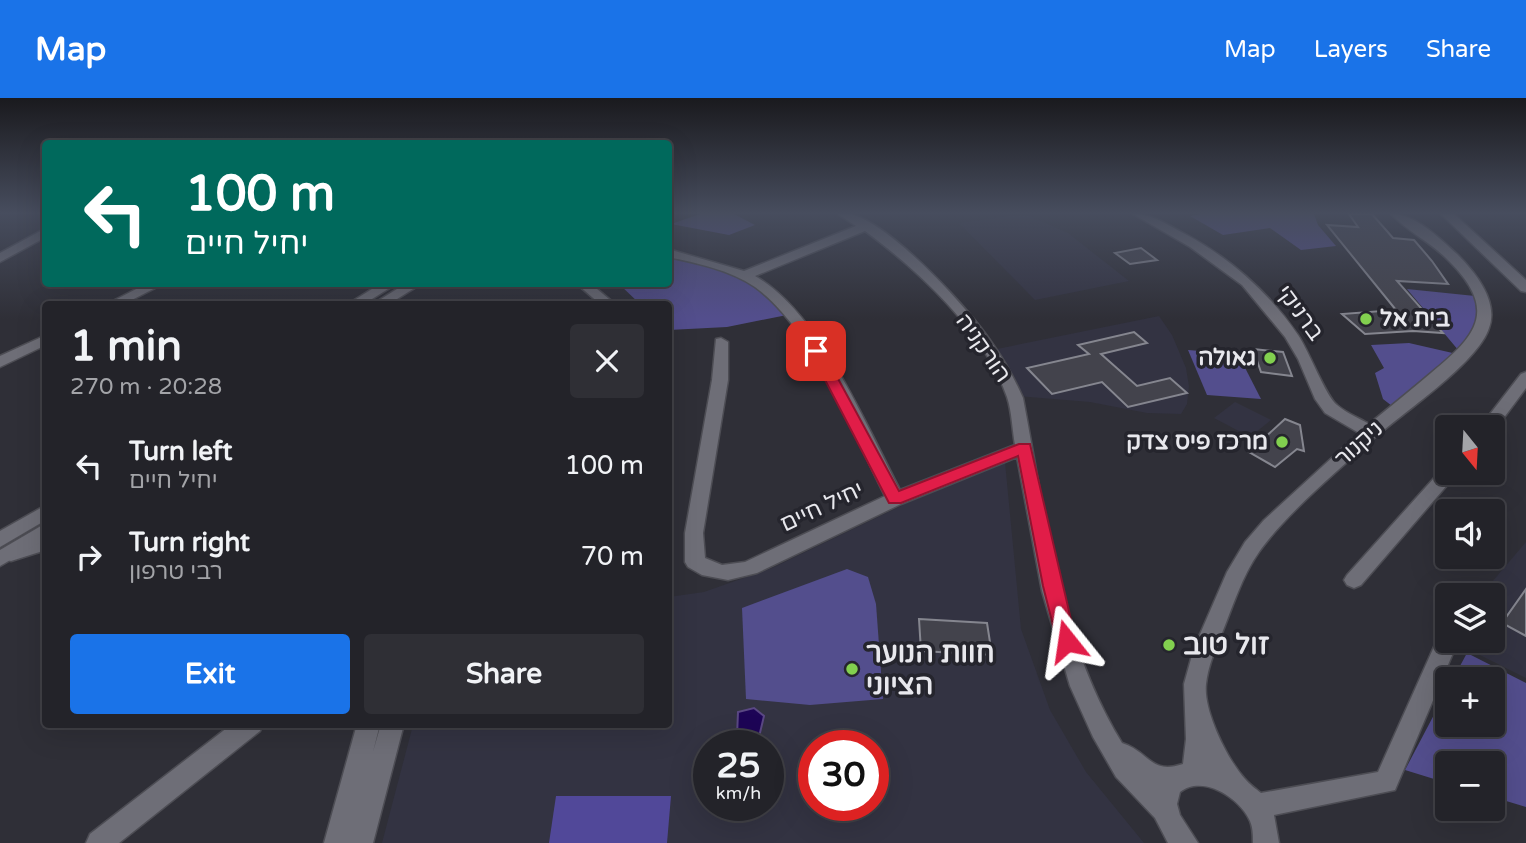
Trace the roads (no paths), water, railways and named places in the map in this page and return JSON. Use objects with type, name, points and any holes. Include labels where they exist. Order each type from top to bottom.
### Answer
[{"type":"street","points":[[0,258],[16,249]]},
{"type":"street","points":[[743,276],[810,249]]},
{"type":"street","name":"הורקניה","points":[[900,249],[927,276],[987,348],[1012,389],[1067,641],[1102,731],[1127,772],[1166,811],[1171,825],[1185,843]]},
{"type":"street","name":"ברניקי","points":[[1201,249],[1247,282],[1291,335],[1307,359],[1322,399],[1339,415],[1370,432]]},
{"type":"street","name":"ניקנור","points":[[1166,811],[1168,790],[1184,777],[1198,739],[1195,684],[1205,648],[1237,572],[1252,547],[1271,525],[1370,432],[1464,354],[1477,339],[1484,321],[1483,304],[1469,276],[1443,249]]},
{"type":"street","points":[[1487,249],[1526,288]]},
{"type":"street","points":[[672,254],[718,265],[743,276],[770,292],[793,317],[816,351],[895,499]]},
{"type":"street","points":[[120,301],[150,287]]},
{"type":"street","points":[[360,301],[384,287]]},
{"type":"street","points":[[385,301],[409,287]]},
{"type":"street","points":[[587,287],[604,301]]},
{"type":"street","points":[[601,287],[617,301]]},
{"type":"street","points":[[0,362],[42,341]]},
{"type":"street","name":"יחיל חיים","points":[[721,342],[720,380],[694,533],[693,555],[695,562],[717,574],[729,574],[750,568],[895,499],[1025,447]]},
{"type":"street","points":[[1497,415],[1526,377]]},
{"type":"street","points":[[1354,580],[1438,485]]},
{"type":"street","points":[[2,552],[42,515]]},
{"type":"street","points":[[2,552],[42,532]]},
{"type":"street","points":[[2,552],[42,544]]},
{"type":"street","points":[[1256,806],[1386,782],[1442,653]]},
{"type":"street","name":"ניקנור","points":[[1196,707],[1219,760],[1235,786]]},
{"type":"street","points":[[99,843],[245,728]]},
{"type":"street","points":[[337,843],[368,728]]},
{"type":"street","points":[[360,843],[392,728]]},
{"type":"street","name":"הורקניה","points":[[1102,731],[1136,767],[1154,777],[1208,774],[1235,786]]},
{"type":"street","points":[[1235,786],[1256,806],[1265,821],[1269,841]]},
{"type":"place","name":"בית אל","points":[[1366,319]]},
{"type":"place","name":"גאולה","points":[[1270,358]]},
{"type":"place","name":"מרכז פיס צדק","points":[[1282,442]]},
{"type":"place","name":"זול טוב","points":[[1169,645]]},
{"type":"place","name":"חוות הנוער הציוני","points":[[852,669]]}]
